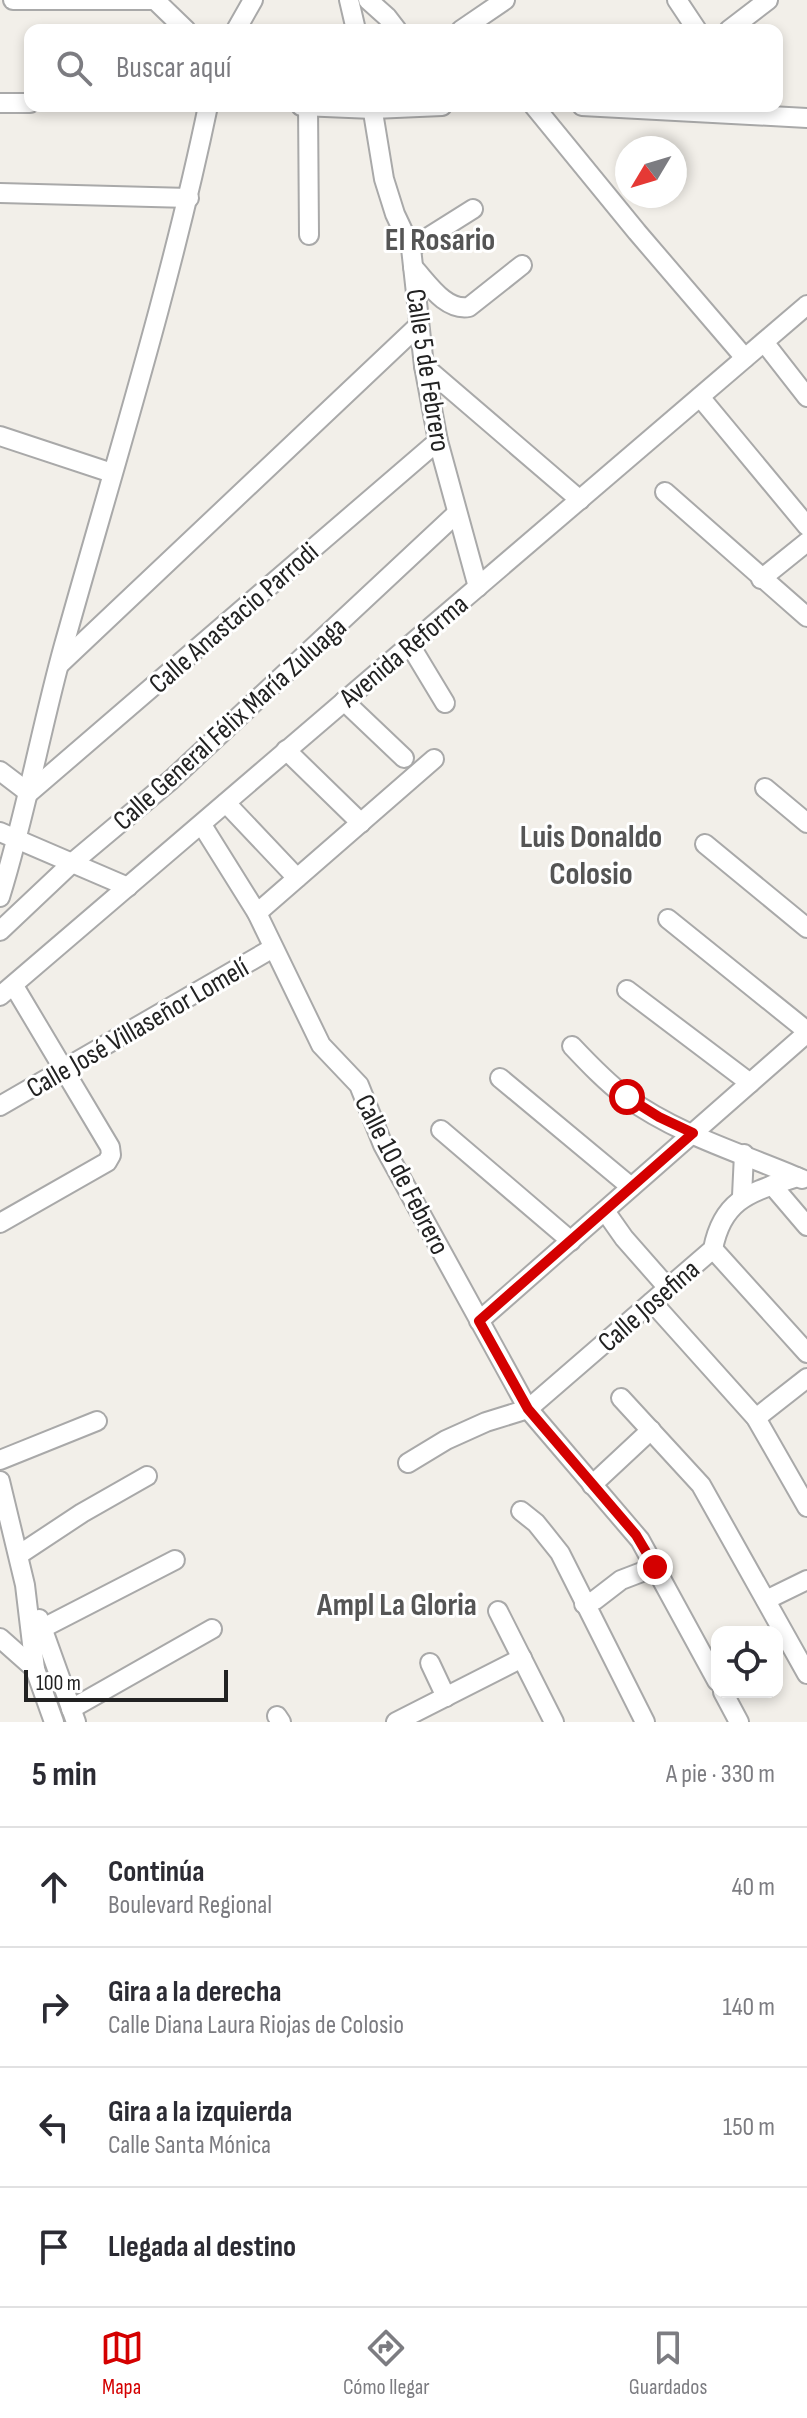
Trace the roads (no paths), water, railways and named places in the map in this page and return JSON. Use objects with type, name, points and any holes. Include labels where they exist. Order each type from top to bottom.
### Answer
[{"type":"street","points":[[13,0],[156,0],[180,24]]},
{"type":"street","points":[[239,24],[253,0]]},
{"type":"street","points":[[349,0],[355,24]]},
{"type":"street","points":[[368,0],[392,24]]},
{"type":"street","points":[[470,24],[505,0]]},
{"type":"street","points":[[677,0],[693,24]]},
{"type":"street","points":[[737,24],[768,0]]},
{"type":"street","points":[[0,103],[24,103]]},
{"type":"street","points":[[0,897],[9,836],[29,793],[58,666],[189,198],[207,112]]},
{"type":"street","points":[[308,112],[309,235]]},
{"type":"street","name":"Calle 5 de Febrero","points":[[373,112],[384,179],[412,257],[424,366],[438,441],[478,587]]},
{"type":"street","points":[[539,112],[745,358]]},
{"type":"street","points":[[754,112],[807,118]]},
{"type":"street","points":[[0,193],[189,198]]},
{"type":"street","points":[[473,209],[412,257],[450,305],[469,307],[522,265]]},
{"type":"street","name":"Avenida Reforma","points":[[7,991],[807,305]]},
{"type":"street","points":[[58,666],[419,325]]},
{"type":"street","points":[[764,342],[807,397]]},
{"type":"street","points":[[424,366],[580,500]]},
{"type":"street","points":[[700,397],[807,526]]},
{"type":"street","points":[[0,436],[112,473]]},
{"type":"street","name":"Calle Anastacio Parrodi","points":[[29,793],[438,441]]},
{"type":"street","points":[[665,492],[807,617]]},
{"type":"street","name":"Calle General Félix María Zuluaga","points":[[0,931],[72,863],[171,780],[456,514]]},
{"type":"street","points":[[761,579],[807,542]]},
{"type":"street","points":[[410,645],[445,703]]},
{"type":"street","points":[[344,701],[404,758]]},
{"type":"street","points":[[286,750],[361,823]]},
{"type":"street","points":[[257,913],[434,759]]},
{"type":"street","points":[[0,771],[29,793]]},
{"type":"street","points":[[765,788],[807,823]]},
{"type":"street","points":[[226,803],[297,878]]},
{"type":"street","name":"Calle 10 de Febrero","points":[[202,825],[257,913],[321,1045],[359,1085],[377,1133],[528,1409],[640,1540],[711,1670]]},
{"type":"street","points":[[9,836],[128,887]]},
{"type":"street","points":[[705,844],[807,928]]},
{"type":"street","points":[[479,1321],[807,1032],[668,919]]},
{"type":"street","name":"Calle José Villaseñor Lomelí","points":[[0,1106],[273,948]]},
{"type":"street","points":[[627,990],[750,1083]]},
{"type":"street","points":[[0,1223],[107,1162],[111,1155],[110,1147],[63,1069],[7,991]]},
{"type":"street","points":[[572,1046],[597,1073],[659,1117],[804,1178]]},
{"type":"street","points":[[500,1078],[631,1187]]},
{"type":"street","points":[[441,1130],[571,1241]]},
{"type":"street","points":[[744,1154],[742,1196],[804,1178]]},
{"type":"street","points":[[772,1185],[805,1215]]},
{"type":"street","name":"Calle Josefina","points":[[528,1409],[713,1249],[722,1219],[742,1196]]},
{"type":"street","points":[[605,1211],[668,1288]]},
{"type":"street","points":[[713,1249],[807,1353]]},
{"type":"street","points":[[652,1302],[756,1418],[807,1507]]},
{"type":"street","points":[[756,1418],[807,1378]]},
{"type":"street","points":[[621,1398],[701,1485],[807,1674]]},
{"type":"street","points":[[408,1463],[459,1434],[528,1409]]},
{"type":"street","points":[[0,1460],[97,1421]]},
{"type":"street","points":[[592,1485],[651,1430]]},
{"type":"street","points":[[20,1554],[82,1513],[147,1476]]},
{"type":"street","points":[[0,1481],[20,1554],[35,1669],[54,1722]]},
{"type":"street","points":[[521,1511],[536,1523],[560,1553],[645,1722]]},
{"type":"street","points":[[43,1628],[175,1560]]},
{"type":"street","points":[[584,1604],[595,1600],[621,1580],[655,1567]]},
{"type":"street","points":[[766,1600],[807,1580]]},
{"type":"street","points":[[25,1585],[73,1716],[212,1629]]},
{"type":"street","points":[[498,1611],[554,1722]]},
{"type":"street","points":[[0,1638],[35,1669]]},
{"type":"street","points":[[399,1721],[522,1658]]},
{"type":"street","points":[[430,1663],[446,1697]]},
{"type":"street","points":[[726,1698],[739,1722]]},
{"type":"district","name":"El Rosario","points":[[440,239]]},
{"type":"district","name":"Luis Donaldo Colosio","points":[[591,854]]},
{"type":"district","name":"Ampl La Gloria","points":[[397,1604]]}]
